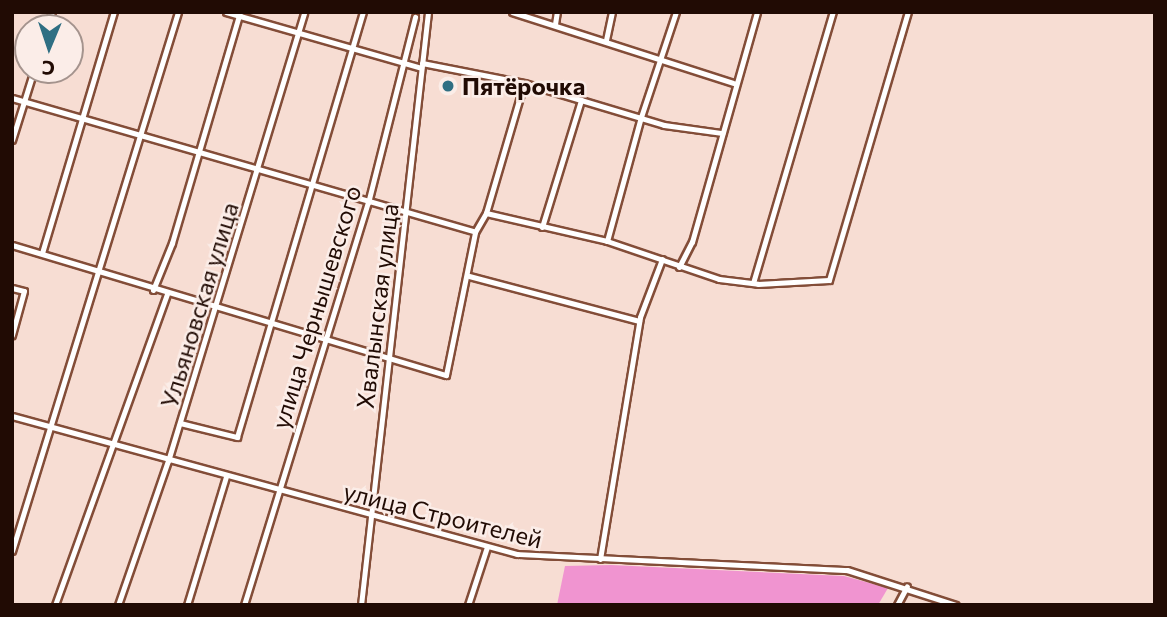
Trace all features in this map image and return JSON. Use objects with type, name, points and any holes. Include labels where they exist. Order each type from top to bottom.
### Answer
[{"type":"street","points":[[42,253],[114,12]]},
{"type":"street","points":[[12,551],[100,273],[178,12]]},
{"type":"street","points":[[226,12],[405,64],[524,83],[641,117],[722,133]]},
{"type":"street","name":"Ульяновская улица","points":[[118,605],[169,461],[259,171],[304,12]]},
{"type":"street","points":[[180,423],[237,437],[274,326],[363,12]]},
{"type":"street","name":"Хвалынская улица","points":[[361,605],[386,359],[406,216],[428,12]]},
{"type":"street","points":[[512,12],[663,57],[675,67],[736,84]]},
{"type":"street","points":[[555,24],[557,12]]},
{"type":"street","points":[[606,40],[612,12]]},
{"type":"street","points":[[607,241],[641,117],[676,12]]},
{"type":"street","points":[[679,267],[692,242],[757,12]]},
{"type":"street","points":[[753,283],[832,12]]},
{"type":"street","points":[[486,213],[607,241],[679,267],[753,283],[829,280],[908,12]]},
{"type":"street","points":[[153,290],[240,14]]},
{"type":"street","name":"улица Чернышевского","points":[[244,605],[368,203],[415,17]]},
{"type":"street","points":[[12,245],[323,342],[446,375],[469,276],[475,232],[486,213],[524,83]]},
{"type":"street","points":[[12,140],[30,84]]},
{"type":"street","points":[[12,98],[406,216],[475,232]]},
{"type":"street","points":[[542,227],[581,100]]},
{"type":"street","points":[[600,559],[639,321],[662,259]]},
{"type":"street","points":[[469,276],[639,321]]},
{"type":"street","points":[[12,288],[24,291],[12,335]]},
{"type":"street","points":[[55,605],[115,446],[134,376],[167,294]]},
{"type":"street","name":"улица Строителей","points":[[12,416],[277,491],[487,547],[544,559],[847,570],[907,586],[956,605]]},
{"type":"street","points":[[187,605],[226,477]]},
{"type":"street","points":[[468,605],[487,547]]},
{"type":"street","points":[[897,605],[907,586]]},
{"type":"shaded area","points":[[611,565],[844,576],[888,588],[878,605],[557,605],[565,566]]},
{"type":"place","name":"Пятёрочка","points":[[448,86]]}]
